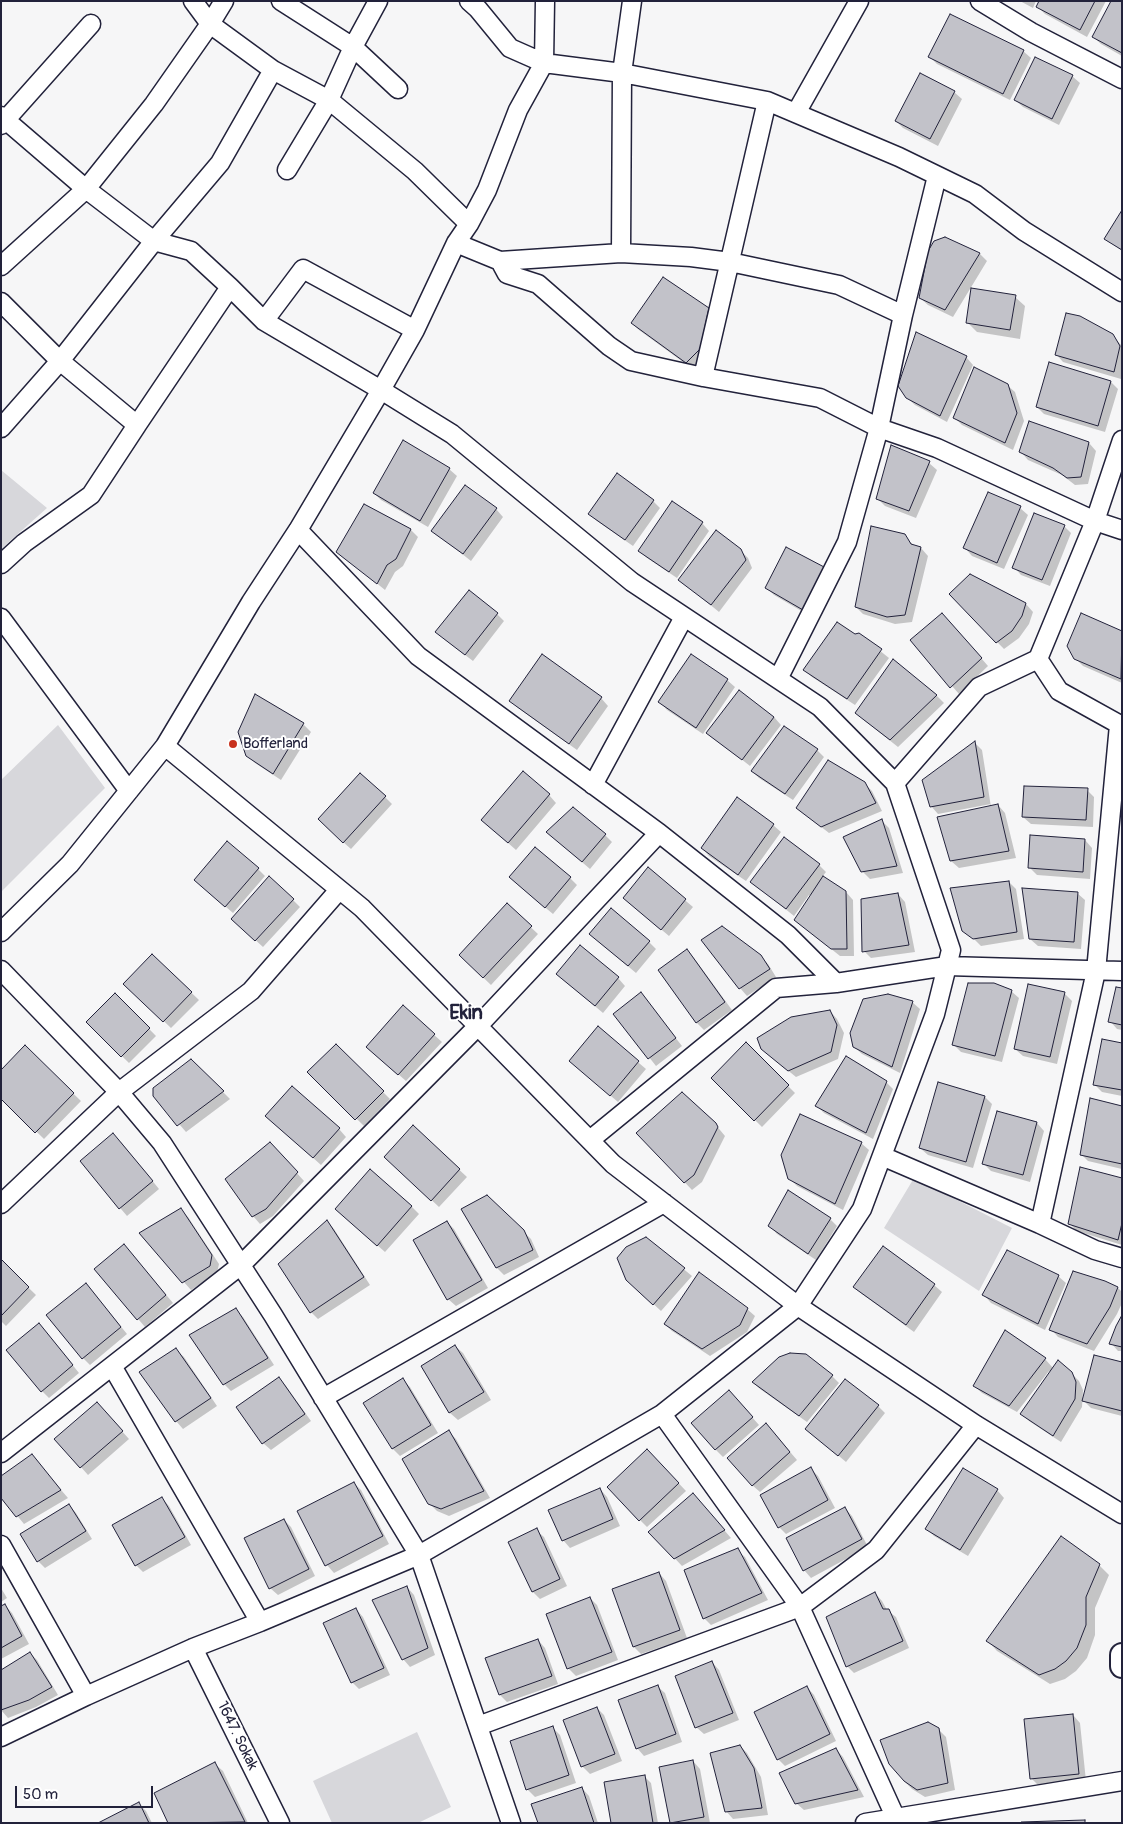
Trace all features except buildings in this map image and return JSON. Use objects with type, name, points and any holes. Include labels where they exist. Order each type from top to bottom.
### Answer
[{"type":"main road","points":[[1122,1655],[1122,1666]]},
{"type":"street","points":[[193,1],[210,24],[272,70],[329,100],[416,171],[470,224]]},
{"type":"street","points":[[1,266],[86,189],[154,104],[224,1]]},
{"type":"street","points":[[281,1],[353,47],[398,88]]},
{"type":"street","points":[[288,170],[329,100],[353,47],[378,1]]},
{"type":"street","points":[[469,1],[478,9],[510,48],[544,63],[622,73],[767,101],[899,157],[975,194],[1024,231],[1122,292]]},
{"type":"street","points":[[1,932],[70,864],[165,746],[251,602],[298,530],[381,390],[415,330],[456,243],[470,224],[487,190],[518,110],[544,63],[545,1]]},
{"type":"street","points":[[621,253],[622,73],[632,1]]},
{"type":"street","points":[[796,113],[859,1]]},
{"type":"street","points":[[980,1],[1031,32],[1122,79]]},
{"type":"street","points":[[1,1737],[193,1648],[419,1555],[662,1414],[798,1306],[862,1209],[935,1014],[951,950],[895,783],[820,707],[632,582],[452,434],[264,321],[191,251],[154,241],[86,189],[3,121],[91,24]]},
{"type":"street","points":[[1,428],[60,361],[154,241],[220,163],[272,70]]},
{"type":"street","points":[[703,377],[767,101]]},
{"type":"street","points":[[778,679],[847,542],[879,428],[903,315],[937,176]]},
{"type":"street","points":[[456,243],[500,261],[621,253],[691,257],[730,262],[838,286],[903,315]]},
{"type":"street","points":[[500,261],[507,274],[538,284],[609,346],[631,361],[703,377],[820,398],[879,428],[937,448],[1094,521],[1122,530]]},
{"type":"street","points":[[264,321],[303,269],[415,330]]},
{"type":"street","points":[[1,564],[24,543],[91,495],[230,287]]},
{"type":"street","points":[[1,302],[60,361],[137,425]]},
{"type":"street","points":[[895,783],[979,687],[1038,659],[1094,521],[1122,440]]},
{"type":"street","points":[[298,530],[418,656],[659,833],[788,935],[836,983]]},
{"type":"street","points":[[593,785],[684,617]]},
{"type":"street","points":[[1,618],[129,791]]},
{"type":"street","points":[[1038,659],[1059,691],[1120,726],[1096,970],[1040,1224]]},
{"type":"street","points":[[165,746],[362,908],[613,1164],[798,1306],[976,1425],[1122,1514]]},
{"type":"street","points":[[1,1454],[241,1265],[478,1026],[659,833]]},
{"type":"street","points":[[1,1204],[119,1092],[251,991],[339,890]]},
{"type":"street","points":[[590,1140],[776,988],[836,983],[947,966],[1122,971]]},
{"type":"street","points":[[1,970],[119,1092],[162,1143],[241,1265],[419,1555],[511,1823]]},
{"type":"street","points":[[882,1156],[1040,1224],[1095,1250],[1122,1258]]},
{"type":"street","points":[[323,1398],[664,1203]]},
{"type":"street","points":[[112,1366],[260,1622]]},
{"type":"street","points":[[662,1414],[800,1607],[897,1820]]},
{"type":"street","points":[[478,1726],[800,1607],[876,1550],[976,1425]]},
{"type":"street","points":[[1,1545],[86,1696]]},
{"type":"street","name":"1647. Sokak","points":[[193,1648],[280,1823]]},
{"type":"street","points":[[865,1823],[897,1820],[1122,1781]]},
{"type":"shaded area","points":[[1,470],[47,508],[1,549]]},
{"type":"shaded area","points":[[58,725],[105,788],[1,892],[1,780]]},
{"type":"shaded area","points":[[914,1178],[1012,1228],[979,1291],[884,1228]]},
{"type":"shaded area","points":[[417,1732],[451,1807],[418,1823],[332,1823],[313,1781]]},
{"type":"place","name":"Bofferland","points":[[233,744]]},
{"type":"district","name":"Ekin","points":[[466,1014]]}]
